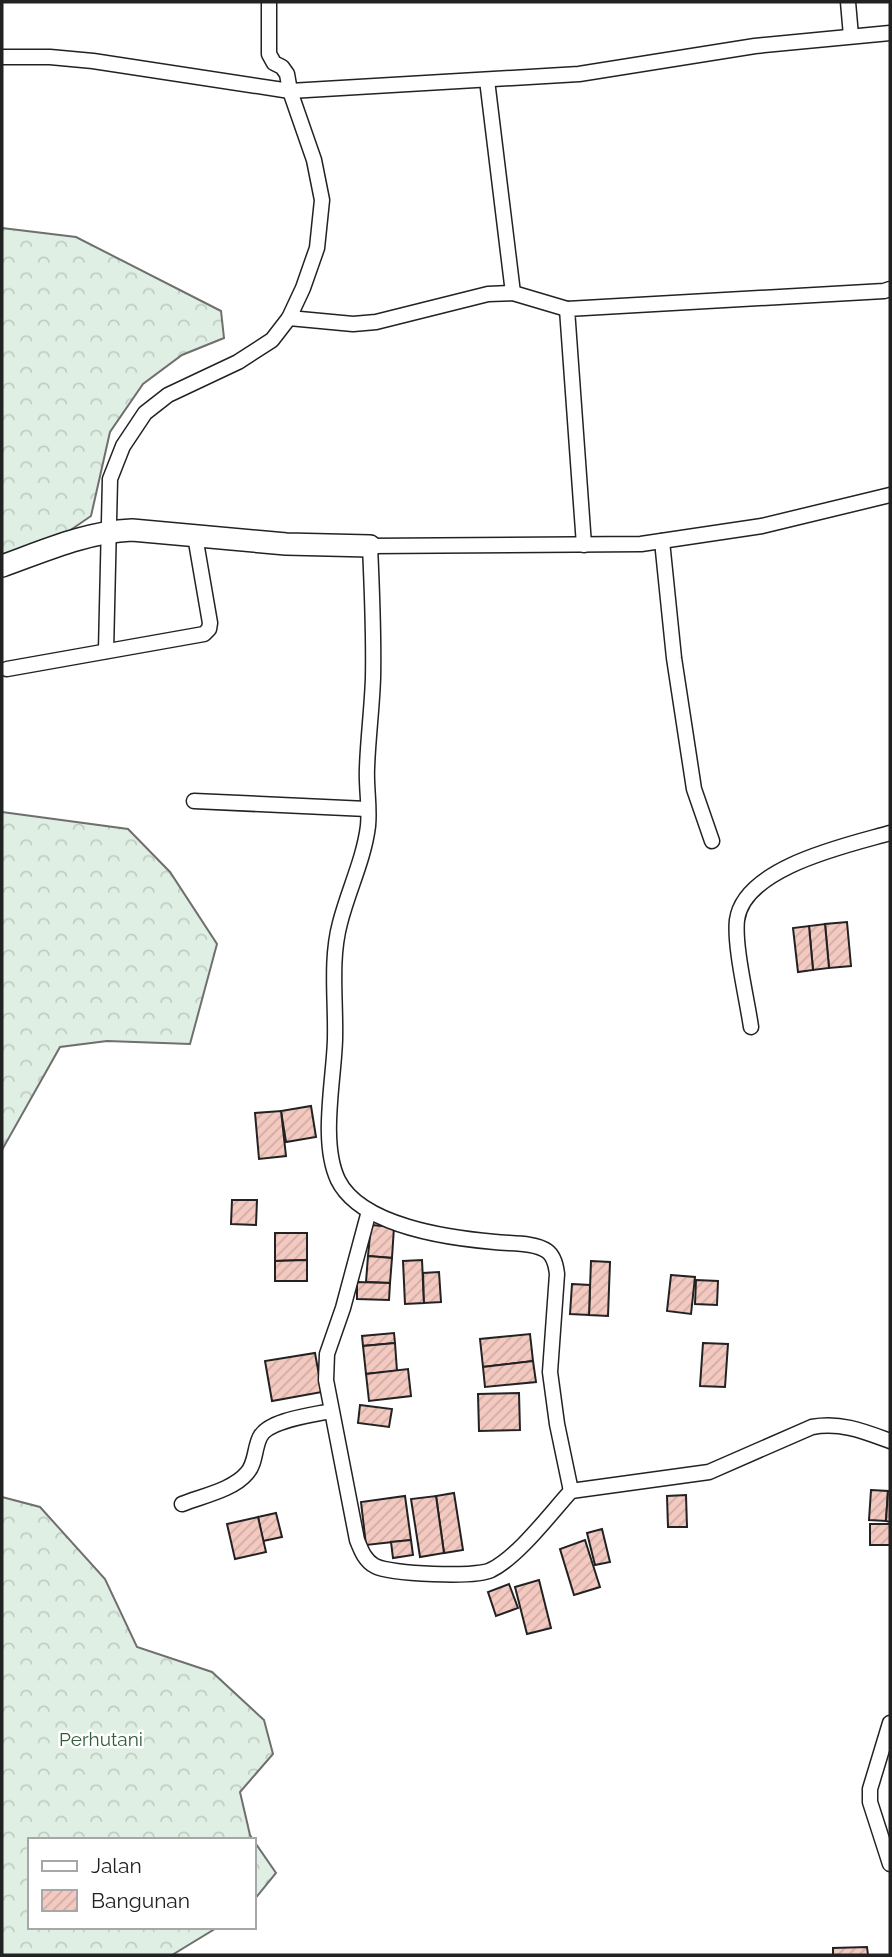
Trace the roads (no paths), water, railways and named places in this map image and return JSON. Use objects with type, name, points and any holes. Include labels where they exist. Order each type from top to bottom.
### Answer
[{"type":"main road","points":[[2,566],[84,537],[110,531],[132,530],[286,544],[370,546]]},
{"type":"street","points":[[106,652],[110,479],[123,446],[145,413],[168,395],[238,362],[272,340],[289,318],[317,248],[322,200],[314,160],[289,91],[285,70],[274,64],[269,54],[269,2]]},
{"type":"street","points":[[848,2],[851,36]]},
{"type":"street","points":[[2,57],[50,57],[105,62],[289,91],[579,74],[742,48],[890,33]]},
{"type":"street","points":[[487,80],[513,293]]},
{"type":"street","points":[[289,318],[353,324],[376,323],[488,294],[513,293],[567,309],[890,289]]},
{"type":"street","points":[[567,309],[584,545]]},
{"type":"street","points":[[571,1491],[557,1424],[550,1372],[557,1274],[550,1252],[540,1247],[421,1231],[369,1211],[350,1198],[333,1167],[330,1141],[335,1057],[336,948],[340,923],[368,825],[368,739],[373,660],[370,546],[641,544],[762,526],[890,495]]},
{"type":"street","points":[[7,669],[199,637],[209,629],[210,623],[195,536]]},
{"type":"street","points":[[662,541],[674,659],[694,789],[712,841]]},
{"type":"street","points":[[194,801],[367,809]]},
{"type":"street","points":[[751,1027],[737,931],[739,911],[745,900],[762,882],[789,867],[824,852],[890,833]]},
{"type":"street","points":[[369,1211],[344,1308],[327,1354],[326,1380],[357,1540],[367,1560],[386,1570],[462,1575],[492,1570],[511,1556],[571,1491],[709,1472],[812,1427],[839,1424],[890,1441]]},
{"type":"street","points":[[182,1504],[236,1483],[253,1464],[260,1436],[270,1426],[331,1411]]},
{"type":"street","points":[[890,1723],[870,1789],[870,1802],[890,1864]]},
{"type":"park label","name":"Perhutani","points":[[101,1739]]}]
